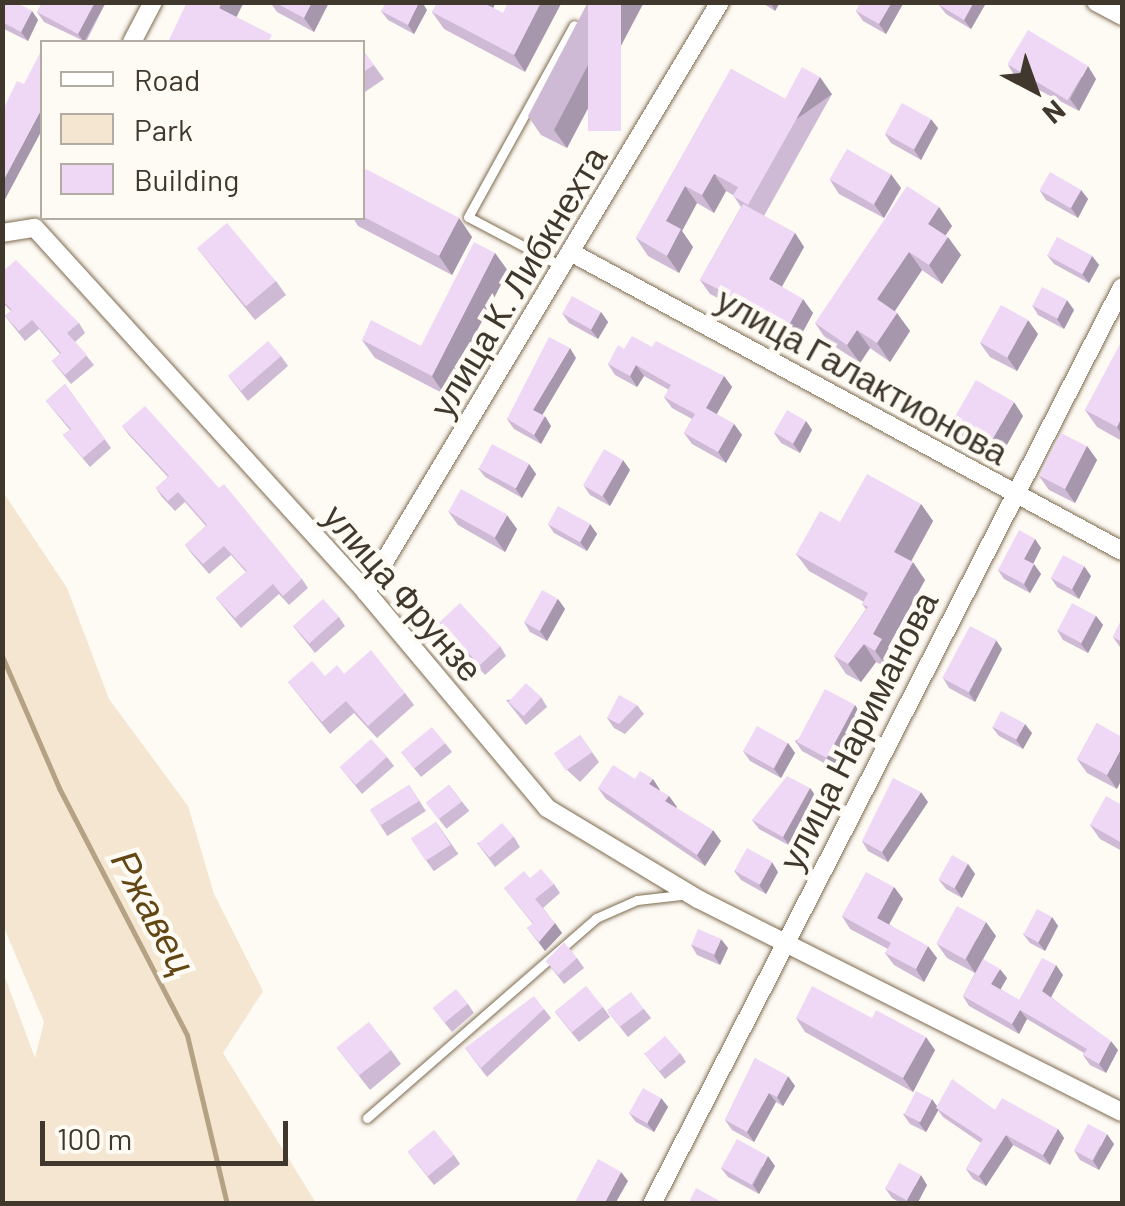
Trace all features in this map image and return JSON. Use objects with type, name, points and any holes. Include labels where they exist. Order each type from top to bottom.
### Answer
[{"type":"street","points":[[133,40],[152,2]]},
{"type":"street","name":"улица К. Либкнехта","points":[[366,592],[570,261],[720,2]]},
{"type":"street","points":[[1096,2],[1122,16]]},
{"type":"street","points":[[2,233],[39,220]]},
{"type":"street","name":"улица Фрунзе","points":[[39,220],[366,592],[547,808],[698,899],[1122,1112]]},
{"type":"street","name":"улица Галактионова","points":[[570,261],[1122,551]]},
{"type":"street","name":"улица Нариманова","points":[[652,1204],[1012,494],[1122,288]]},
{"type":"lane","points":[[570,261],[468,217],[574,26]]},
{"type":"lane","points":[[367,1118],[596,918],[669,893],[698,899]]},
{"type":"green space","points":[[3,492],[67,588],[109,699],[188,806],[214,894],[263,991],[223,1053],[316,1203],[3,1203],[3,972],[35,1058],[44,1022],[3,925]]},
{"type":"building","points":[[2,2],[16,2],[32,11],[21,32],[2,22]]},
{"type":"building","points":[[43,2],[95,2],[78,34],[37,12]]},
{"type":"building","points":[[187,2],[222,2],[219,8],[272,35],[269,40],[169,40]]},
{"type":"building","points":[[274,2],[312,2],[304,18]]},
{"type":"building","points":[[386,2],[419,2],[408,25],[381,11]]},
{"type":"building","points":[[438,2],[482,2],[503,13],[508,2],[541,2],[514,55],[432,12]]},
{"type":"building","points":[[588,2],[621,2],[621,131],[588,131]]},
{"type":"building","points":[[861,2],[892,2],[879,24],[856,11]]},
{"type":"building","points":[[940,2],[974,2],[964,20]]},
{"type":"building","points":[[1028,30],[1088,66],[1067,100],[1007,64]]},
{"type":"building","points":[[40,53],[40,112],[2,183],[2,112],[17,81],[24,84]]},
{"type":"building","points":[[365,53],[374,65],[365,71]]},
{"type":"building","points":[[802,67],[820,77],[748,205],[733,196],[738,187],[714,174],[702,195],[685,186],[666,221],[681,229],[667,256],[636,238],[731,69],[785,99]]},
{"type":"building","points":[[902,103],[931,119],[914,150],[885,134]]},
{"type":"building","points":[[847,149],[891,175],[874,205],[830,179]]},
{"type":"building","points":[[365,170],[459,218],[439,256],[365,218]]},
{"type":"building","points":[[1050,172],[1081,190],[1071,208],[1040,190]]},
{"type":"building","points":[[907,186],[939,207],[928,224],[948,237],[929,265],[909,252],[877,299],[897,313],[877,343],[857,330],[847,345],[815,323]]},
{"type":"building","points":[[743,204],[795,233],[769,279],[803,299],[789,325],[700,280]]},
{"type":"building","points":[[227,223],[276,281],[246,306],[197,248]]},
{"type":"building","points":[[1057,237],[1092,256],[1082,274],[1047,256]]},
{"type":"building","points":[[474,242],[495,253],[432,376],[362,340],[371,320],[421,346]]},
{"type":"building","points":[[16,260],[79,323],[67,333],[87,355],[65,375],[52,361],[61,353],[32,320],[19,331],[5,316],[12,310],[2,300],[2,272]]},
{"type":"building","points":[[1042,287],[1067,300],[1057,318],[1032,306]]},
{"type":"building","points":[[572,296],[601,312],[591,329],[562,313]]},
{"type":"building","points":[[1001,305],[1028,320],[1007,358],[980,343]]},
{"type":"building","points":[[632,336],[652,347],[656,341],[724,376],[706,408],[734,424],[718,452],[684,433],[695,414],[664,397],[671,385],[636,365],[630,376],[608,364],[618,345],[624,349]]},
{"type":"building","points":[[549,337],[570,348],[533,410],[545,416],[534,435],[507,419]]},
{"type":"building","points":[[268,341],[281,356],[241,391],[228,376]]},
{"type":"building","points":[[1121,342],[1122,417],[1117,427],[1085,410]]},
{"type":"building","points":[[976,380],[1014,402],[990,444],[952,422]]},
{"type":"building","points":[[65,384],[105,439],[83,458],[63,435],[71,429],[46,401]]},
{"type":"building","points":[[145,406],[219,488],[224,484],[302,579],[283,596],[273,584],[235,618],[216,598],[247,571],[224,546],[203,564],[185,545],[207,525],[178,492],[168,501],[156,488],[169,476],[122,426]]},
{"type":"building","points":[[787,410],[806,421],[793,444],[774,433]]},
{"type":"building","points":[[1061,433],[1087,446],[1065,489],[1039,476]]},
{"type":"building","points":[[492,444],[529,464],[516,488],[479,469]]},
{"type":"building","points":[[604,449],[623,460],[602,496],[583,485]]},
{"type":"building","points":[[867,474],[921,504],[894,552],[913,562],[873,634],[882,639],[875,651],[864,644],[848,664],[834,656],[868,607],[862,604],[868,593],[796,554],[820,511],[840,522]]},
{"type":"building","points":[[461,489],[507,515],[495,537],[448,512]]},
{"type":"building","points":[[558,506],[590,524],[580,542],[548,524]]},
{"type":"building","points":[[1019,530],[1035,539],[1024,559],[1034,564],[1024,584],[998,570]]},
{"type":"building","points":[[1063,555],[1084,566],[1072,589],[1051,578]]},
{"type":"building","points":[[542,590],[558,599],[540,631],[524,622]]},
{"type":"building","points":[[323,599],[339,617],[309,644],[293,626]]},
{"type":"building","points":[[460,603],[500,646],[480,665],[440,622]]},
{"type":"building","points":[[1072,603],[1096,616],[1081,643],[1057,630]]},
{"type":"building","points":[[1122,619],[1122,642],[1113,637]]},
{"type":"building","points":[[970,626],[996,640],[969,692],[942,678]]},
{"type":"building","points":[[371,650],[405,693],[368,726],[346,701],[322,722],[288,682],[312,661],[325,676],[337,665],[344,674]]},
{"type":"building","points":[[526,683],[541,697],[524,716],[508,702]]},
{"type":"building","points":[[825,689],[855,705],[827,758],[797,742]]},
{"type":"building","points":[[619,695],[637,705],[619,724],[607,718]]},
{"type":"building","points":[[1001,711],[1025,724],[1016,740],[993,727]]},
{"type":"building","points":[[1097,723],[1122,737],[1122,747],[1107,775],[1077,759]]},
{"type":"building","points":[[757,726],[788,743],[774,768],[743,751]]},
{"type":"building","points":[[432,727],[445,743],[414,768],[401,752]]},
{"type":"building","points":[[580,735],[592,752],[566,771],[554,753]]},
{"type":"building","points":[[371,739],[387,757],[356,785],[340,767]]},
{"type":"building","points":[[613,765],[635,779],[640,771],[653,779],[649,784],[669,796],[665,801],[713,830],[697,855],[598,788]]},
{"type":"building","points":[[787,776],[810,788],[783,837],[752,820]]},
{"type":"building","points":[[893,778],[921,792],[882,852],[862,841]]},
{"type":"building","points":[[409,785],[419,801],[380,825],[370,809]]},
{"type":"building","points":[[449,785],[462,802],[438,819],[426,802]]},
{"type":"building","points":[[1106,796],[1122,805],[1122,843],[1090,825]]},
{"type":"building","points":[[436,822],[451,845],[426,861],[411,838]]},
{"type":"building","points":[[502,823],[514,837],[490,858],[478,844]]},
{"type":"building","points":[[747,848],[772,862],[760,885],[734,871]]},
{"type":"building","points":[[952,855],[968,864],[954,888],[938,879]]},
{"type":"building","points":[[541,869],[554,884],[535,899],[555,923],[539,942],[527,928],[533,923],[504,888],[524,871],[530,878]]},
{"type":"building","points":[[866,872],[894,887],[877,918],[928,946],[916,969],[885,953],[891,943],[842,916]]},
{"type":"building","points":[[957,906],[986,922],[965,960],[936,944]]},
{"type":"building","points":[[1037,909],[1052,917],[1038,943],[1023,935]]},
{"type":"building","points":[[698,929],[721,939],[714,954],[691,945]]},
{"type":"building","points":[[564,942],[577,958],[558,975],[546,961]]},
{"type":"building","points":[[1042,958],[1056,965],[1042,991],[1111,1041],[1099,1064],[1083,1055],[1087,1049],[1020,1010],[1012,1024],[963,996],[983,959],[1000,969],[991,984],[1019,1000]]},
{"type":"building","points":[[586,986],[603,1007],[572,1032],[555,1011]]},
{"type":"building","points":[[812,986],[872,1018],[876,1010],[926,1037],[903,1078],[796,1018]]},
{"type":"building","points":[[456,989],[468,1004],[445,1023],[433,1008]]},
{"type":"building","points":[[631,992],[644,1009],[620,1027],[607,1010]]},
{"type":"building","points":[[534,996],[544,1009],[481,1068],[465,1048]]},
{"type":"building","points":[[369,1022],[391,1050],[359,1076],[337,1047]]},
{"type":"building","points":[[665,1036],[680,1053],[660,1071],[645,1054]]},
{"type":"building","points":[[755,1058],[788,1076],[777,1097],[769,1093],[747,1132],[725,1120]]},
{"type":"building","points":[[952,1079],[995,1110],[1002,1098],[1058,1129],[1043,1155],[1006,1135],[979,1176],[966,1169],[983,1139],[936,1108]]},
{"type":"building","points":[[643,1088],[661,1098],[647,1124],[629,1113]]},
{"type":"building","points":[[916,1091],[932,1099],[920,1122],[904,1114]]},
{"type":"building","points":[[1088,1124],[1107,1134],[1092,1160],[1074,1150]]},
{"type":"building","points":[[434,1130],[454,1155],[428,1176],[408,1151]]},
{"type":"building","points":[[737,1139],[768,1156],[752,1185],[721,1168]]},
{"type":"building","points":[[598,1159],[621,1172],[604,1204],[574,1204]]},
{"type":"building","points":[[899,1163],[921,1175],[907,1200],[885,1188]]},
{"type":"building","points":[[696,1188],[725,1204],[688,1204]]},
{"type":"waterway","name":"Ржавец","points":[[2,656],[59,788],[187,1035],[227,1204]]}]
